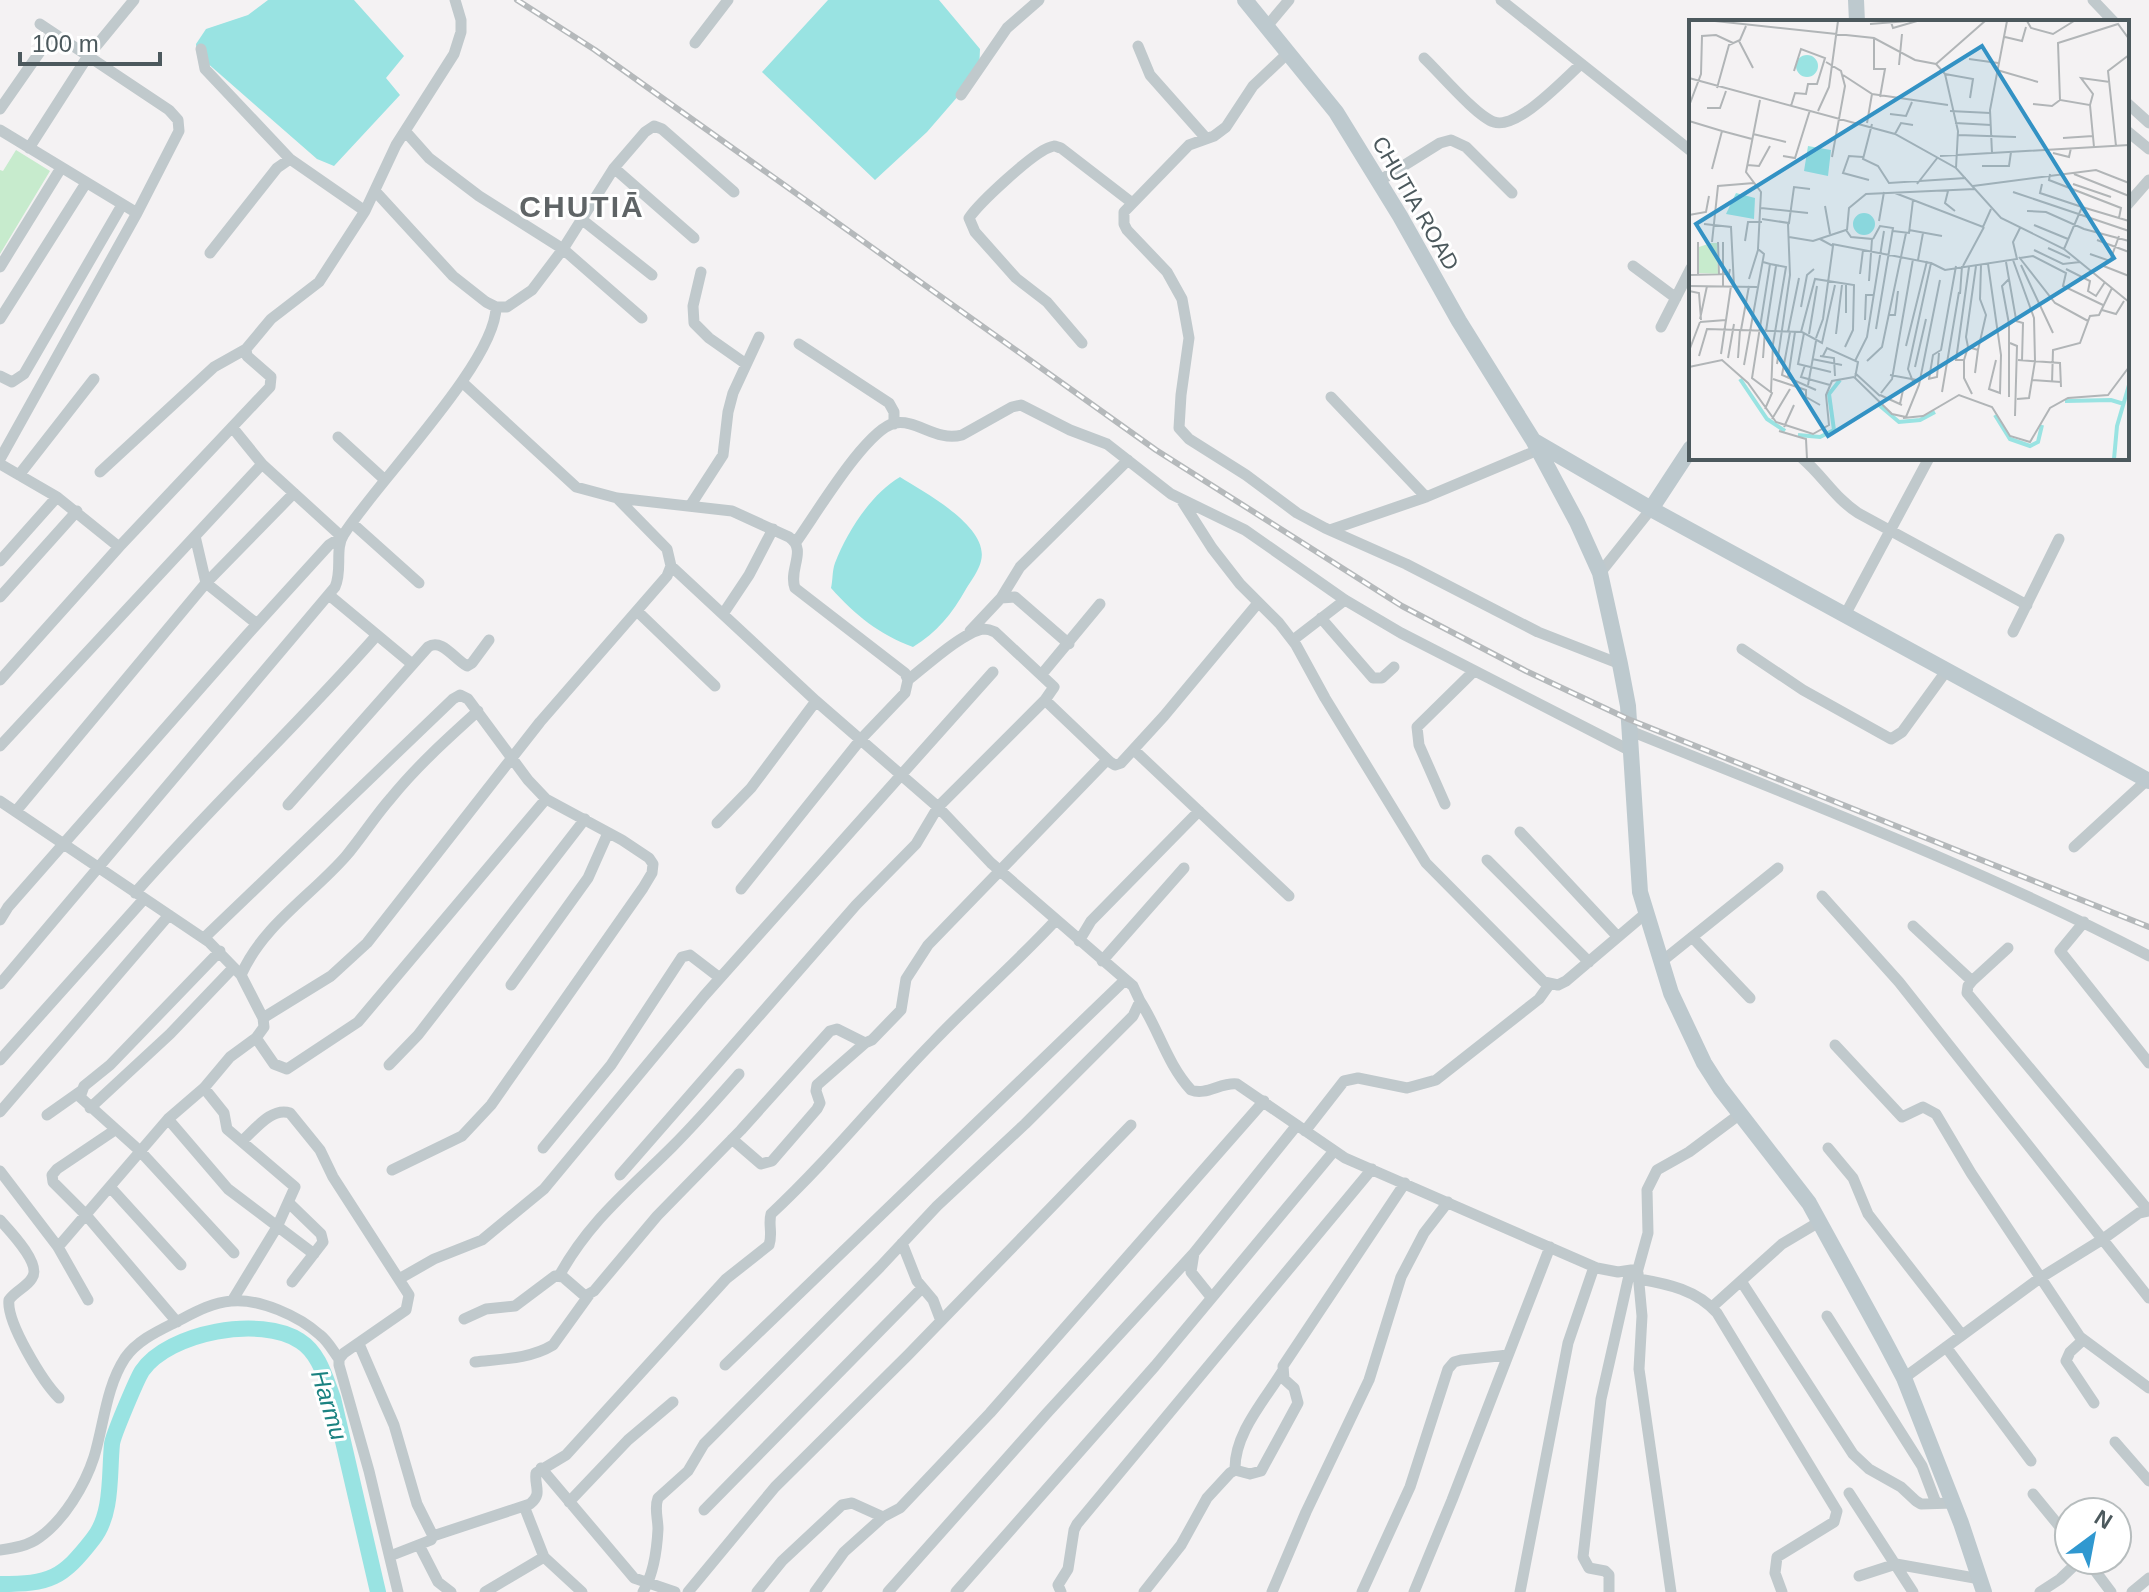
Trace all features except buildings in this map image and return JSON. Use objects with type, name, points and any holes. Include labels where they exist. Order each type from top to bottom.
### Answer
[{"type":"street","points":[[29,148],[88,56],[134,0]]},
{"type":"street","points":[[100,472],[214,367],[246,349],[271,319],[319,282],[365,211],[396,145],[459,43],[461,20],[455,0]]},
{"type":"street","points":[[695,43],[728,0]]},
{"type":"street","points":[[961,95],[1007,28],[1039,0]]},
{"type":"street","name":"CHUTIA ROAD","points":[[1245,0],[1336,112],[1536,445],[1577,522],[1600,573],[1620,664],[1628,706],[1640,892],[1671,993],[1700,1055],[1720,1088],[1809,1203],[1904,1378],[1944,1503],[1982,1586]]},
{"type":"street","points":[[1268,25],[1289,0]]},
{"type":"street","points":[[1501,0],[1689,149]]},
{"type":"street","points":[[1856,0],[1857,20]]},
{"type":"street","points":[[2093,0],[2112,20]]},
{"type":"street","points":[[40,24],[169,110],[178,120],[175,140],[0,462],[77,511],[119,547]]},
{"type":"street","points":[[0,109],[53,33]]},
{"type":"street","points":[[1138,46],[1150,75],[1205,137]]},
{"type":"street","points":[[201,49],[205,69],[290,159],[365,211]]},
{"type":"street","points":[[1289,52],[1253,86],[1226,127],[1214,136],[1189,145],[1124,212],[1124,224],[1173,281],[1186,319],[1189,338],[1179,428],[1189,439],[1246,475],[1297,513],[1415,568],[1538,632],[1620,664]]},
{"type":"street","points":[[1424,58],[1484,117],[1500,123],[1521,116],[1580,65]]},
{"type":"street","points":[[2129,105],[2149,123]]},
{"type":"street","points":[[375,191],[453,276],[496,307],[507,307],[532,290],[563,249],[614,168],[654,126],[662,129],[734,192]]},
{"type":"street","points":[[0,130],[137,213]]},
{"type":"street","points":[[405,131],[429,158],[479,196],[563,249],[642,318]]},
{"type":"street","points":[[2129,133],[2149,149]]},
{"type":"street","points":[[1379,181],[1440,143],[1451,140],[1466,147],[1512,193]]},
{"type":"street","points":[[1082,343],[1047,302],[1016,278],[975,232],[969,218],[1021,168],[1047,148],[1055,146],[1131,202]]},
{"type":"street","points":[[210,253],[277,168],[290,159]]},
{"type":"street","points":[[0,267],[61,168]]},
{"type":"street","points":[[614,168],[694,238]]},
{"type":"street","points":[[2129,203],[2148,182]]},
{"type":"street","points":[[0,319],[86,183]]},
{"type":"street","points":[[0,376],[12,382],[24,374],[122,205]]},
{"type":"street","points":[[580,218],[652,275]]},
{"type":"street","points":[[1633,266],[1676,298]]},
{"type":"street","points":[[701,272],[693,306],[694,323],[709,338],[746,364]]},
{"type":"street","points":[[1661,327],[1689,272]]},
{"type":"street","points":[[0,920],[8,907],[257,624],[329,545],[342,537],[462,382],[489,335],[496,317],[496,307]]},
{"type":"street","points":[[690,506],[723,455],[728,412],[759,337]]},
{"type":"street","points":[[799,344],[889,403],[894,412],[894,424]]},
{"type":"street","points":[[0,680],[271,382],[271,377],[247,356],[246,349]]},
{"type":"street","points":[[19,475],[94,379]]},
{"type":"street","points":[[462,382],[576,487],[617,498],[732,511],[796,542],[799,550],[792,580],[795,588],[899,666],[908,680]]},
{"type":"street","points":[[1331,397],[1426,497]]},
{"type":"street","points":[[796,542],[871,438],[894,424],[904,423],[952,438],[1021,405],[1070,430],[1107,444],[1181,501],[1215,513],[1245,530],[1345,600],[1401,633],[1629,750]]},
{"type":"street","points":[[232,427],[262,464],[342,537]]},
{"type":"street","points":[[338,437],[385,480]]},
{"type":"street","points":[[1330,530],[1426,497],[1536,445],[2148,780],[2074,847]]},
{"type":"street","points":[[1600,573],[1651,509],[1689,451]]},
{"type":"street","points":[[965,638],[1001,598],[1020,567],[1128,460]]},
{"type":"street","points":[[1804,460],[1826,481],[1841,502],[1889,532],[2027,605]]},
{"type":"street","points":[[1845,615],[1928,460]]},
{"type":"street","points":[[0,746],[262,464]]},
{"type":"street","points":[[0,819],[206,583],[294,493]]},
{"type":"street","points":[[0,561],[57,497]]},
{"type":"street","points":[[617,498],[667,549],[671,566],[816,701],[938,807],[1001,872],[1138,993],[1171,1064],[1191,1090],[1205,1092],[1217,1086],[1237,1084],[1334,1151],[1372,1169],[1594,1267],[1636,1273],[1676,1286],[1712,1307],[1837,1511],[1834,1522],[1777,1557],[1775,1573],[1782,1592]]},
{"type":"street","points":[[1181,501],[1212,548],[1293,640],[1426,863],[1549,985],[1566,981],[1645,914]]},
{"type":"street","points":[[0,597],[77,511]]},
{"type":"street","points":[[352,523],[419,583]]},
{"type":"street","points":[[723,614],[749,575],[773,529]]},
{"type":"street","points":[[195,536],[206,583],[257,624]]},
{"type":"street","points":[[0,984],[329,595],[340,577],[342,537]]},
{"type":"street","points":[[2013,632],[2059,539]]},
{"type":"street","points":[[263,1018],[331,976],[367,943],[540,722],[667,576],[671,566]]},
{"type":"street","points":[[329,595],[412,664]]},
{"type":"street","points":[[1001,598],[1015,597],[1069,644]]},
{"type":"street","points":[[1293,640],[1345,600]]},
{"type":"street","points":[[1045,700],[1115,765],[1134,750],[1258,603]]},
{"type":"street","points":[[1042,674],[1100,604]]},
{"type":"street","points":[[637,611],[715,686]]},
{"type":"street","points":[[1321,618],[1373,678],[1382,678],[1394,667]]},
{"type":"street","points":[[620,1175],[827,938],[916,844],[938,807],[1045,700],[1054,687],[995,632],[981,629],[965,638],[908,680],[905,693],[861,739],[741,889]]},
{"type":"street","points":[[0,1060],[139,896],[169,854],[336,682],[377,635]]},
{"type":"street","points":[[288,805],[412,664],[434,644],[439,644],[467,666],[489,640]]},
{"type":"street","points":[[1742,649],[1803,690],[1891,739],[1902,732],[1947,670]]},
{"type":"street","points":[[1445,804],[1419,745],[1417,727],[1474,671]]},
{"type":"street","points":[[399,1279],[434,1259],[482,1240],[544,1189],[720,978],[993,672]]},
{"type":"street","points":[[204,938],[460,695],[478,711],[546,799],[649,858],[653,864],[652,873],[643,888],[491,1105],[462,1136],[392,1170]]},
{"type":"street","points":[[717,823],[751,788],[816,701]]},
{"type":"street","points":[[90,1108],[247,961],[266,935],[345,857],[391,797],[478,711]]},
{"type":"street","points":[[1628,730],[1811,804],[2084,922],[2149,956]]},
{"type":"street","points":[[1134,750],[1289,896]]},
{"type":"street","points":[[732,1139],[761,1164],[772,1161],[817,1109],[820,1103],[817,1085],[872,1040],[901,1010],[906,979],[928,945],[1107,760]]},
{"type":"street","points":[[256,1038],[274,1064],[287,1069],[358,1022],[546,799]]},
{"type":"street","points":[[9,806],[220,951],[237,971],[263,1018],[264,1027],[256,1038],[230,1057],[204,1088],[168,1119],[58,1247]]},
{"type":"street","points":[[1079,941],[1091,921],[1199,811]]},
{"type":"street","points":[[389,1065],[418,1035],[585,819]]},
{"type":"street","points":[[1520,832],[1618,937]]},
{"type":"street","points":[[511,985],[588,878],[608,833]]},
{"type":"street","points":[[1487,860],[1589,962]]},
{"type":"street","points":[[1102,961],[1184,868]]},
{"type":"street","points":[[1661,962],[1778,868]]},
{"type":"street","points":[[1822,896],[1899,982],[2149,1298]]},
{"type":"street","points":[[0,1112],[169,915]]},
{"type":"street","points":[[390,1556],[431,1540],[433,1536],[536,1500],[536,1473],[566,1455],[726,1279],[769,1245],[772,1238],[771,1214],[817,1171],[933,1042],[1055,921]]},
{"type":"street","points":[[2084,922],[2060,951],[2149,1063]]},
{"type":"street","points":[[1913,926],[1972,981]]},
{"type":"street","points":[[1692,937],[1750,998]]},
{"type":"street","points":[[1904,1378],[2040,1278],[2139,1213],[2149,1211],[1967,993],[1972,981],[2008,948]]},
{"type":"street","points":[[47,1115],[81,1091],[220,951]]},
{"type":"street","points":[[543,1148],[611,1065],[682,957],[690,955],[720,978]]},
{"type":"street","points":[[725,1365],[1125,980]]},
{"type":"street","points":[[888,1592],[1194,1253],[1339,1086],[1349,1079],[1358,1078],[1407,1088],[1436,1080],[1528,1008],[1549,985]]},
{"type":"street","points":[[646,1588],[658,1534],[655,1504],[658,1498],[688,1471],[704,1444],[937,1206],[1105,1045],[1133,1016],[1140,1001]]},
{"type":"street","points":[[475,1362],[528,1356],[553,1345],[589,1295],[657,1216],[830,1031],[837,1029],[865,1043]]},
{"type":"street","points":[[1835,1045],[1902,1117],[1923,1107],[1936,1114],[2083,1340],[2149,1388]]},
{"type":"street","points":[[464,1319],[486,1309],[515,1306],[559,1276],[576,1246],[615,1200],[671,1148],[739,1074]]},
{"type":"street","points":[[204,1088],[224,1113],[227,1129],[294,1184],[296,1189],[232,1301]]},
{"type":"street","points":[[81,1091],[80,1097],[90,1108],[140,1151],[234,1253]]},
{"type":"street","points":[[815,1592],[844,1552],[883,1517],[900,1508],[990,1413],[1264,1101]]},
{"type":"street","points":[[242,1141],[270,1116],[279,1111],[290,1113],[320,1150],[333,1177],[409,1295],[406,1310],[339,1359]]},
{"type":"street","points":[[1609,1592],[1609,1575],[1605,1571],[1589,1568],[1583,1557],[1601,1399],[1648,1233],[1647,1190],[1657,1170],[1689,1152],[1740,1114]]},
{"type":"street","points":[[168,1119],[228,1189],[314,1254]]},
{"type":"street","points":[[688,1592],[775,1487],[1131,1125]]},
{"type":"street","points":[[115,1130],[57,1169],[52,1175],[53,1182],[86,1215],[177,1322]]},
{"type":"street","points":[[1828,1148],[1853,1178],[1868,1214],[1962,1335]]},
{"type":"street","points":[[956,1592],[1155,1366],[1334,1151]]},
{"type":"street","points":[[1056,1590],[1068,1569],[1077,1524],[1372,1169]]},
{"type":"street","points":[[0,1171],[58,1247],[88,1300]]},
{"type":"street","points":[[1144,1592],[1181,1545],[1207,1498],[1235,1470],[1234,1457],[1240,1440],[1283,1366],[1405,1183]]},
{"type":"street","points":[[110,1187],[181,1265]]},
{"type":"street","points":[[1272,1592],[1369,1380],[1401,1277],[1424,1233],[1448,1202]]},
{"type":"street","points":[[289,1203],[323,1238],[292,1282]]},
{"type":"street","points":[[0,1220],[27,1253],[34,1272],[32,1279],[9,1300],[11,1316],[41,1379],[59,1398]]},
{"type":"street","points":[[1712,1307],[1794,1235],[1819,1222]]},
{"type":"street","points":[[902,1243],[911,1269],[933,1300],[941,1321]]},
{"type":"street","points":[[1414,1592],[1550,1247]]},
{"type":"street","points":[[1194,1253],[1191,1272],[1211,1297]]},
{"type":"street","points":[[1520,1592],[1568,1343],[1594,1267]]},
{"type":"street","points":[[1636,1273],[1642,1316],[1639,1369],[1671,1592]]},
{"type":"street","points":[[559,1276],[579,1294],[589,1295]]},
{"type":"street","points":[[1741,1281],[1853,1454],[1869,1469],[1901,1487],[1921,1504],[1944,1503],[1827,1316]]},
{"type":"street","points":[[704,1510],[922,1288]]},
{"type":"street","points":[[0,1550],[24,1546],[40,1537],[57,1521],[79,1489],[93,1458],[113,1383],[124,1361],[142,1341],[207,1307],[232,1301],[256,1304],[289,1315],[321,1335],[339,1359],[340,1375],[369,1471],[398,1592]]},
{"type":"street","points":[[2083,1340],[2070,1352],[2066,1361],[2094,1403]]},
{"type":"street","points":[[359,1344],[394,1425],[417,1504],[433,1536]]},
{"type":"street","points":[[1946,1347],[2031,1461]]},
{"type":"street","points":[[1362,1592],[1410,1487],[1448,1369],[1461,1360],[1508,1355]]},
{"type":"street","points":[[1235,1470],[1250,1474],[1261,1471],[1298,1403],[1298,1396],[1282,1372]]},
{"type":"street","points":[[569,1502],[620,1448],[673,1402]]},
{"type":"street","points":[[2115,1442],[2149,1481]]},
{"type":"street","points":[[541,1468],[634,1578],[646,1588],[675,1592]]},
{"type":"street","points":[[1849,1493],[1913,1592]]},
{"type":"street","points":[[2033,1494],[2053,1518]]},
{"type":"street","points":[[757,1592],[782,1561],[842,1505],[852,1503],[883,1517]]},
{"type":"street","points":[[524,1506],[544,1557],[582,1592]]},
{"type":"street","points":[[419,1545],[438,1582],[451,1592]]},
{"type":"street","points":[[485,1592],[544,1557]]},
{"type":"street","points":[[1859,1576],[1896,1564],[1982,1586]]},
{"type":"street","points":[[2132,1592],[2149,1578]]},
{"type":"street","points":[[2040,1592],[2055,1588]]},
{"type":"green space","points":[[16,150],[50,171],[0,254],[0,170],[3,171]]},
{"type":"water","points":[[268,0],[354,0],[404,56],[386,78],[400,95],[334,166],[317,159],[197,54],[196,44],[206,29],[248,15]]},
{"type":"water","points":[[828,0],[939,0],[980,49],[979,72],[927,132],[875,180],[762,72]]},
{"type":"water","points":[[900,477],[939,501],[966,523],[981,548],[979,568],[955,606],[937,629],[913,647],[869,623],[831,588],[835,563],[853,527],[879,493]]},
{"type":"waterway","name":"Harmu","points":[[0,1584],[31,1583],[54,1576],[72,1563],[93,1539],[107,1506],[113,1439],[139,1376],[155,1357],[173,1346],[216,1332],[263,1329],[283,1333],[307,1346],[324,1374],[333,1398],[378,1592]]},
{"type":"railway","points":[[517,0],[595,50],[1156,450],[1402,606],[1526,671],[1628,719],[2149,927]]},
{"type":"district","name":"CHUTIĀ","points":[[582,207]]}]
